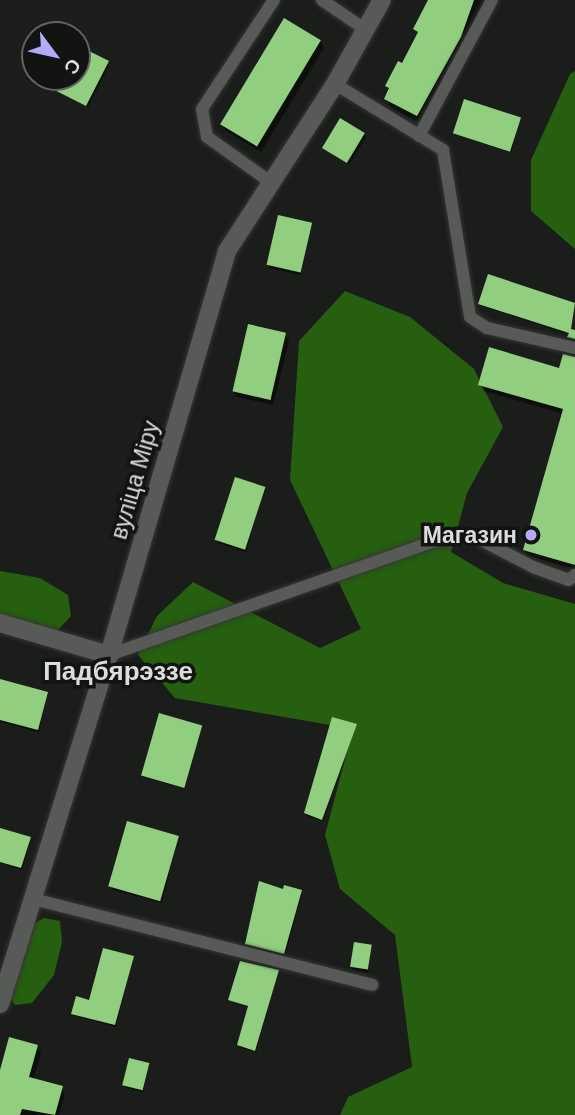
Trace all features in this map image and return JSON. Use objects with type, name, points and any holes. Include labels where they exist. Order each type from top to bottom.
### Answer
[{"type":"street","name":"вуліца Міру","points":[[0,1004],[109,656],[227,251],[269,181],[335,83],[382,0]]},
{"type":"street","points":[[0,623],[109,656]]},
{"type":"lane","points":[[269,181],[207,137],[202,109],[274,0]]},
{"type":"lane","points":[[322,0],[366,30]]},
{"type":"lane","points":[[419,136],[492,0]]},
{"type":"lane","points":[[335,83],[443,150],[470,317],[487,328],[575,348]]},
{"type":"lane","points":[[109,656],[431,542],[473,536],[533,567],[569,580],[575,575]]},
{"type":"lane","points":[[33,899],[372,985]]},
{"type":"green space","points":[[575,71],[575,249],[531,211],[531,160],[570,74]]},
{"type":"green space","points":[[345,291],[410,317],[474,369],[503,427],[467,493],[451,552],[503,583],[575,604],[575,1115],[340,1115],[348,1097],[412,1067],[395,935],[340,889],[325,835],[353,729],[175,698],[138,655],[157,616],[193,582],[320,648],[361,629],[290,480],[299,341]]},
{"type":"green space","points":[[0,571],[40,578],[68,595],[71,616],[57,631],[0,616]]},
{"type":"green space","points":[[44,918],[60,921],[62,942],[54,975],[32,1003],[15,1005],[8,995],[33,924]]},
{"type":"building","points":[[428,0],[474,0],[461,37],[417,116],[384,99],[389,88],[385,86],[398,61],[402,63],[418,32],[413,29]]},
{"type":"building","points":[[284,18],[321,40],[257,146],[220,124]]},
{"type":"building","points":[[91,52],[109,61],[86,106],[57,91],[91,91]]},
{"type":"building","points":[[464,99],[521,118],[510,152],[453,133]]},
{"type":"building","points":[[340,118],[365,133],[347,163],[322,148]]},
{"type":"building","points":[[278,215],[312,223],[301,273],[267,265]]},
{"type":"building","points":[[488,274],[575,303],[571,329],[575,330],[575,339],[567,337],[569,333],[478,304]]},
{"type":"building","points":[[248,324],[286,333],[270,400],[232,391]]},
{"type":"building","points":[[489,347],[559,368],[563,354],[575,357],[575,565],[523,550],[563,409],[478,385]]},
{"type":"building","points":[[235,477],[265,487],[245,550],[215,540]]},
{"type":"building","points":[[0,679],[48,692],[38,730],[0,720]]},
{"type":"building","points":[[159,713],[202,725],[184,788],[141,775]]},
{"type":"building","points":[[332,717],[357,724],[322,820],[304,813]]},
{"type":"building","points":[[127,821],[179,836],[160,901],[108,886]]},
{"type":"building","points":[[0,828],[31,837],[21,868],[0,862]]},
{"type":"building","points":[[259,881],[283,889],[284,885],[302,890],[284,954],[245,944]]},
{"type":"building","points":[[354,942],[372,945],[368,970],[350,967]]},
{"type":"building","points":[[103,948],[134,956],[115,1025],[71,1014],[76,996],[89,1000]]},
{"type":"building","points":[[240,961],[279,970],[255,1051],[237,1045],[248,1006],[228,1000]]},
{"type":"building","points":[[9,1037],[38,1045],[29,1077],[63,1086],[55,1115],[22,1109],[20,1115],[0,1115],[0,1070]]},
{"type":"building","points":[[129,1058],[149,1063],[143,1090],[122,1085]]},
{"type":"place","name":"Магазин","points":[[531,535]]},
{"type":"district","name":"Падбярэззе","points":[[118,672]]}]
